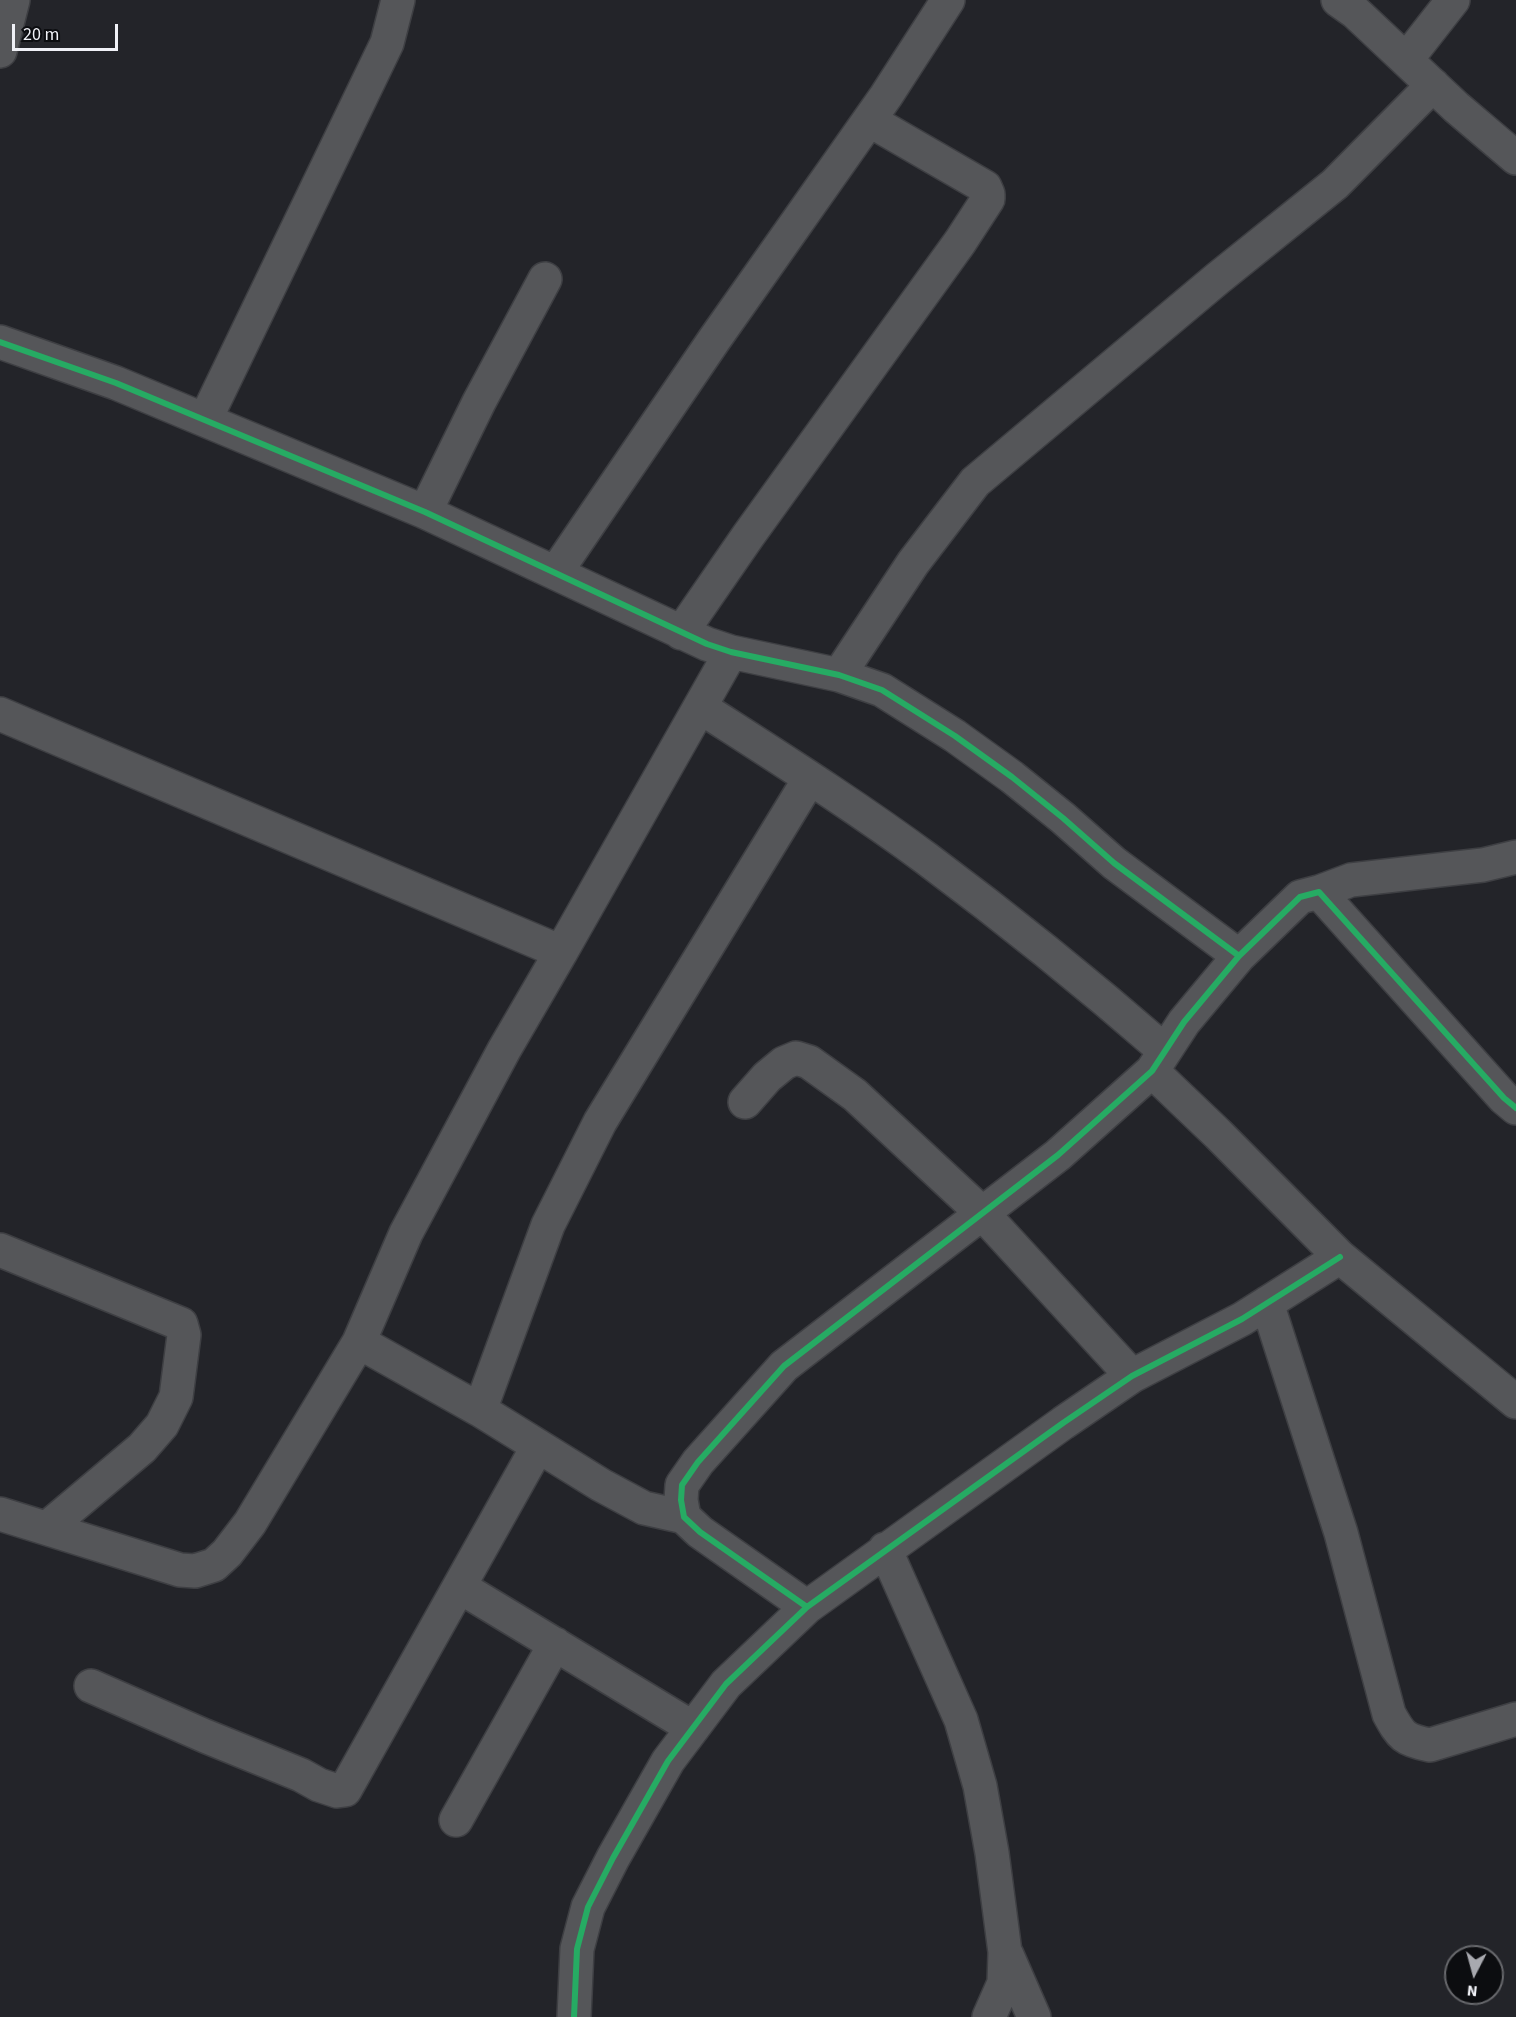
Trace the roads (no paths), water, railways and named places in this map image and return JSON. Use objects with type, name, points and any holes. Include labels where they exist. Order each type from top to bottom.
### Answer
[{"type":"street","points":[[0,51],[13,0]]},
{"type":"street","points":[[205,420],[387,44],[398,0]]},
{"type":"street","points":[[556,572],[714,340],[869,120],[948,0]]},
{"type":"street","points":[[1338,0],[1355,12],[1516,158]]},
{"type":"street","points":[[1406,60],[1453,0]]},
{"type":"street","points":[[838,675],[913,563],[975,482],[1217,279],[1335,184],[1433,85]]},
{"type":"street","points":[[681,633],[748,536],[960,242],[988,199],[984,187],[869,120]]},
{"type":"street","points":[[425,512],[479,402],[545,279]]},
{"type":"street","points":[[0,342],[116,382],[425,512],[681,633],[731,652],[838,675],[882,690],[955,736],[1012,777],[1114,862],[1239,956]]},
{"type":"street","points":[[0,1514],[180,1570],[195,1571],[214,1565],[227,1553],[250,1523],[358,1342],[406,1233],[504,1050],[731,652]]},
{"type":"street","points":[[699,707],[810,778],[926,858],[1089,984],[1158,1061],[1210,1126],[1340,1257],[1516,1402]]},
{"type":"street","points":[[0,714],[561,952]]},
{"type":"street","points":[[480,1410],[548,1225],[600,1122],[810,778]]},
{"type":"street","points":[[684,1517],[681,1500],[682,1485],[698,1462],[784,1366],[1058,1155],[1158,1061],[1203,998],[1239,956],[1300,897],[1351,880],[1483,865],[1516,857]]},
{"type":"street","points":[[1319,892],[1504,1098],[1516,1108]]},
{"type":"street","points":[[745,1102],[767,1077],[784,1063],[796,1058],[809,1062],[855,1095],[983,1214],[1132,1376]]},
{"type":"street","points":[[0,1250],[181,1324],[184,1335],[176,1397],[162,1425],[142,1448],[47,1528]]},
{"type":"street","points":[[574,2017],[577,1949],[588,1907],[668,1761],[726,1684],[807,1606],[1132,1376],[1242,1319],[1340,1257]]},
{"type":"street","points":[[1267,1303],[1341,1533],[1389,1714],[1401,1735],[1417,1743],[1430,1745],[1516,1719]]},
{"type":"street","points":[[358,1342],[480,1410],[601,1485],[644,1508],[684,1517],[700,1532],[807,1606]]},
{"type":"street","points":[[91,1686],[301,1775],[319,1785],[337,1791],[345,1790],[538,1446]]},
{"type":"street","points":[[885,1549],[961,1720],[980,1786],[992,1853],[1005,1952],[1004,1983],[989,2017]]},
{"type":"street","points":[[460,1587],[693,1728]]},
{"type":"street","points":[[456,1820],[555,1644]]},
{"type":"street","points":[[1005,1952],[1034,2017]]}]
